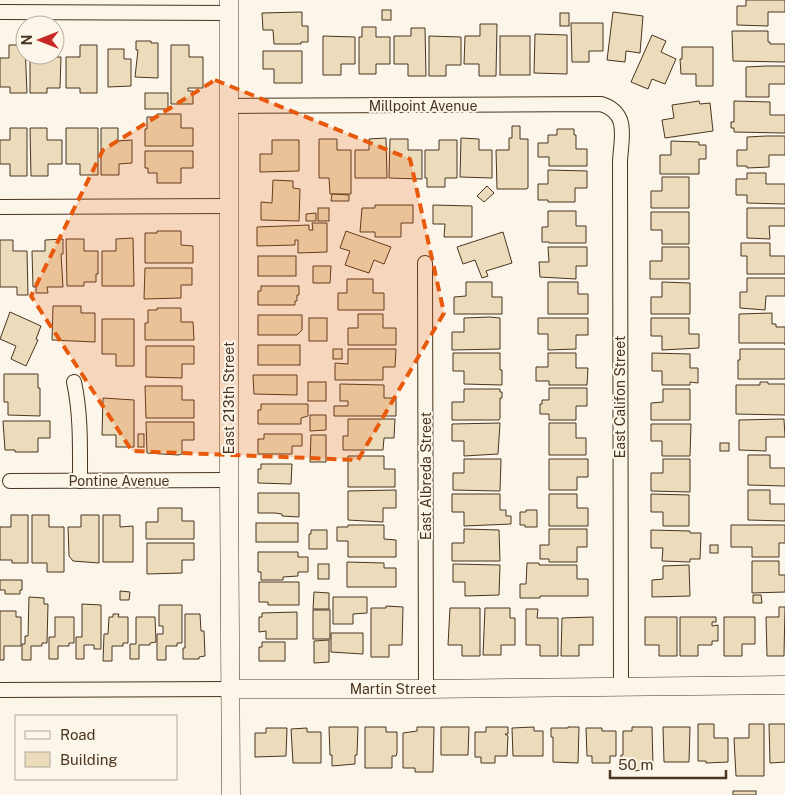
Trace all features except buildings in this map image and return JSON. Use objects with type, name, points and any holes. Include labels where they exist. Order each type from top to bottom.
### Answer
[{"type":"street","points":[[0,12],[229,7]]},
{"type":"street","name":"East 213th Street","points":[[229,7],[231,795]]},
{"type":"street","name":"Millpoint Avenue","points":[[229,106],[600,104],[615,110]]},
{"type":"street","name":"East Califon Street","points":[[615,110],[620,117],[622,127],[620,162],[621,687]]},
{"type":"street","points":[[1,207],[229,206]]},
{"type":"street","name":"East Albreda Street","points":[[425,263],[426,690]]},
{"type":"street","points":[[74,382],[80,423],[80,481]]},
{"type":"street","name":"Pontine Avenue","points":[[10,481],[229,480]]},
{"type":"street","name":"Martin Street","points":[[0,690],[426,690],[785,685]]},
{"type":"highlighted area","points":[[215,80],[410,159],[444,313],[358,460],[132,451],[31,296],[103,150]]}]
